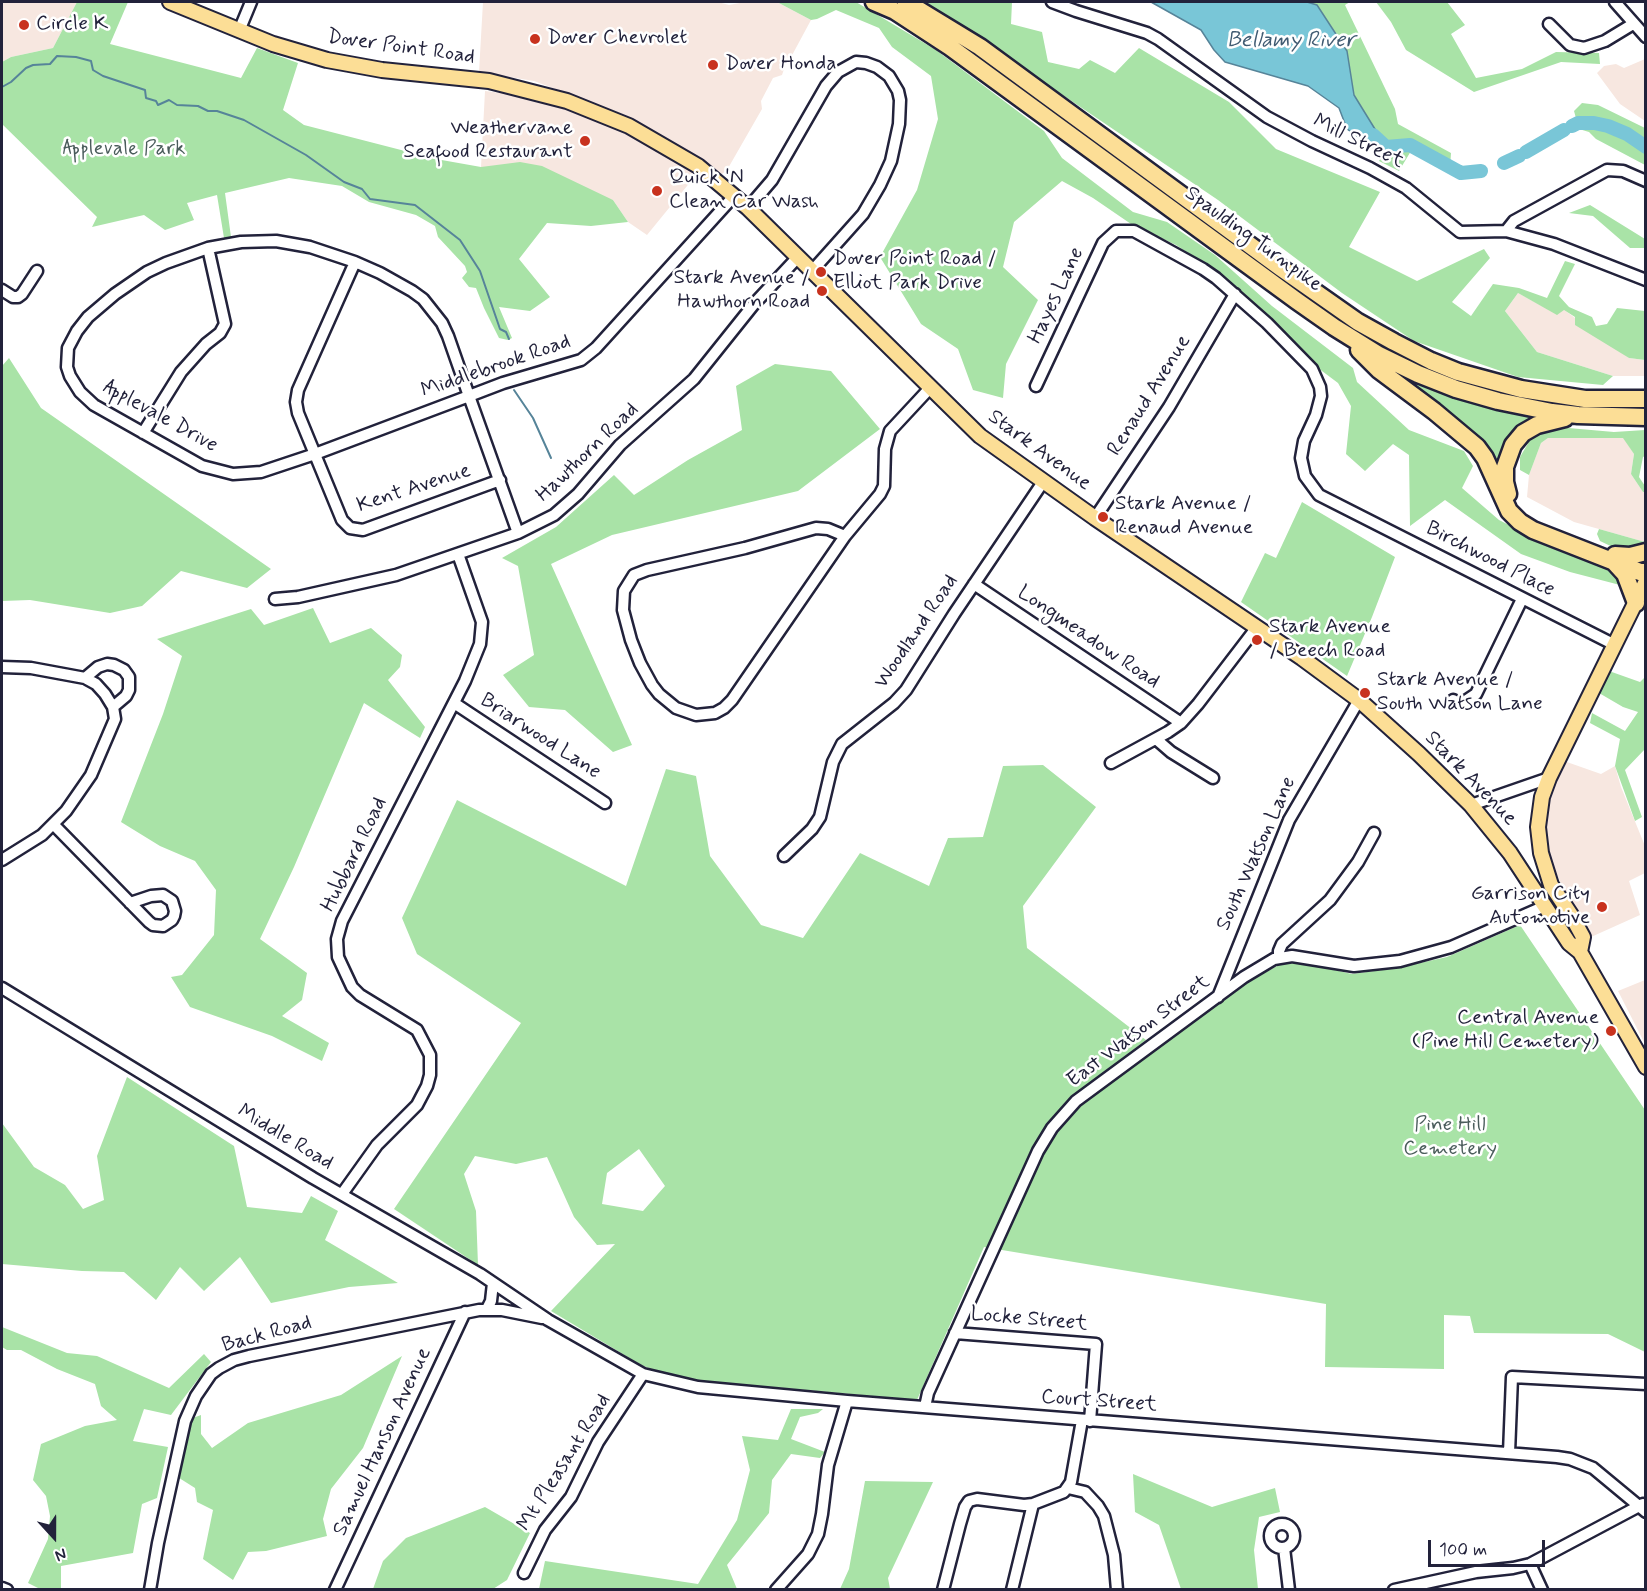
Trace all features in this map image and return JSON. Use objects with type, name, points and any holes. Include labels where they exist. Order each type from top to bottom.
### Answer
[{"type":"highway","name":"Spaulding Turnpike","points":[[874,2],[903,16],[950,47],[1334,327],[1395,364],[1456,389],[1526,408],[1578,415],[1646,417]]},
{"type":"highway","name":"Spaulding Turnpike","points":[[906,2],[980,47],[1281,268],[1358,322],[1394,342],[1458,372],[1521,389],[1585,399],[1646,399]]},
{"type":"highway","points":[[1334,327],[1379,370],[1477,447],[1485,458],[1509,511],[1520,522],[1533,530],[1646,570]]},
{"type":"highway","points":[[1578,415],[1537,425],[1518,439],[1507,459],[1504,475],[1507,490],[1518,510],[1537,523],[1615,558],[1646,552]]},
{"type":"highway","points":[[1615,558],[1625,574],[1636,603]]},
{"type":"main road","name":"Dover Point Road","points":[[170,2],[273,44],[345,64],[489,81],[567,101],[629,126]]},
{"type":"main road","name":"Stark Avenue","points":[[629,126],[698,166],[748,208],[980,436],[1359,700],[1419,754],[1471,806],[1510,853],[1569,943],[1580,952]]},
{"type":"main road","points":[[1646,581],[1549,778],[1540,808],[1539,841],[1551,885],[1583,937],[1580,952],[1646,1067]]},
{"type":"main road","points":[[1545,906],[1562,901]]},
{"type":"street","points":[[239,31],[251,2]]},
{"type":"street","name":"Mill Street","points":[[1052,2],[1147,33],[1158,39],[1267,117],[1406,188],[1455,230],[1465,233],[1506,231],[1554,244],[1646,280]]},
{"type":"street","points":[[1615,2],[1646,38]]},
{"type":"street","points":[[1549,24],[1570,45],[1584,48],[1605,41],[1633,24]]},
{"type":"street","points":[[748,208],[772,180],[826,86],[838,72],[855,62],[877,67],[889,76],[898,91],[900,109],[899,124],[887,171],[863,214],[812,271]]},
{"type":"street","points":[[1506,231],[1514,220],[1601,172],[1623,171],[1646,181]]},
{"type":"street","name":"Middlebrook Road","points":[[315,454],[502,383],[563,366],[589,355],[734,196]]},
{"type":"street","name":"Birchwood Place","points":[[1121,230],[1134,231],[1203,269],[1235,294],[1306,362],[1316,377],[1321,396],[1302,449],[1302,467],[1314,490],[1326,500],[1615,645]]},
{"type":"street","name":"Hayes Lane","points":[[1036,386],[1103,243],[1111,234],[1121,230]]},
{"type":"street","name":"Applevale Drive","points":[[315,454],[261,472],[233,474],[191,462],[94,405],[74,385],[67,367],[68,348],[88,317],[115,294],[166,263],[208,248],[241,242],[276,241],[310,247],[355,262],[412,291],[435,312],[448,336],[518,532]]},
{"type":"street","points":[[143,433],[181,372],[206,344],[220,333],[225,324],[225,315],[208,248]]},
{"type":"street","name":"Hawthorn Road","points":[[275,599],[298,597],[372,581],[458,554],[546,520],[571,501],[620,445],[700,372],[754,304],[798,257]]},
{"type":"street","points":[[315,454],[297,408],[296,396],[355,262]]},
{"type":"street","points":[[2,290],[13,297],[18,297],[37,271]]},
{"type":"street","name":"Renaud Avenue","points":[[1095,518],[1168,407],[1235,294]]},
{"type":"street","points":[[845,536],[828,529],[816,528],[745,548],[633,574],[624,591],[623,610],[640,663],[659,694],[671,705],[686,713],[706,715],[724,708],[761,661],[845,536],[880,494],[884,486],[885,449],[890,431],[930,388]]},
{"type":"street","name":"Kent Avenue","points":[[315,454],[339,515],[345,525],[356,530],[369,528],[500,480]]},
{"type":"street","name":"Woodland Road","points":[[784,856],[812,829],[820,817],[833,762],[842,744],[900,698],[1043,482]]},
{"type":"street","name":"Hubbard Road","points":[[342,1194],[377,1145],[417,1105],[427,1086],[431,1065],[427,1047],[417,1030],[360,995],[352,987],[338,957],[337,939],[342,921],[477,654],[483,632],[480,612],[458,554]]},
{"type":"street","name":"Longmeadow Road","points":[[974,584],[1181,723]]},
{"type":"street","points":[[1453,700],[1464,702],[1476,694],[1522,599]]},
{"type":"street","points":[[1111,763],[1181,723],[1257,627]]},
{"type":"street","points":[[86,678],[98,667],[107,664],[114,664],[124,670],[129,677],[129,690],[126,696],[113,707]]},
{"type":"street","points":[[2,667],[31,668],[86,678],[96,684],[105,694],[113,707],[115,719],[91,775],[78,796],[54,825],[29,844],[2,860]]},
{"type":"street","name":"South Watson Lane","points":[[1218,997],[1244,927],[1289,820],[1359,700]]},
{"type":"street","name":"Briarwood Lane","points":[[454,703],[605,803]]},
{"type":"street","points":[[1156,739],[1171,752],[1213,778]]},
{"type":"street","points":[[1471,806],[1549,778]]},
{"type":"street","points":[[54,825],[130,903]]},
{"type":"street","points":[[1374,833],[1358,862],[1330,900],[1282,944],[1279,951],[1280,957],[1292,956],[1354,966],[1400,961],[1451,947],[1545,906]]},
{"type":"street","name":"East Watson Street","points":[[925,1407],[928,1393],[955,1333],[1038,1151],[1052,1128],[1076,1101],[1244,977],[1280,957]]},
{"type":"street","name":"Middle Road","points":[[2,988],[233,1130],[493,1283],[548,1320]]},
{"type":"street","points":[[487,1309],[491,1301],[493,1283]]},
{"type":"street","name":"Back Road","points":[[150,1590],[185,1421],[196,1396],[211,1374],[226,1363],[249,1356],[487,1309],[548,1320]]},
{"type":"street","name":"Samuel Hanson Avenue","points":[[335,1590],[465,1312]]},
{"type":"street","name":"Court Street","points":[[548,1320],[643,1374],[698,1387],[1086,1421],[1557,1457],[1584,1464],[1602,1474],[1643,1507]]},
{"type":"street","name":"Locke Street","points":[[955,1333],[1096,1344],[1086,1421]]},
{"type":"street","name":"Mt Pleasant Road","points":[[524,1573],[545,1530],[571,1497],[598,1442],[643,1374]]},
{"type":"street","points":[[1509,1452],[1512,1377],[1646,1384]]},
{"type":"street","points":[[776,1590],[808,1554],[818,1534],[828,1464],[847,1401]]},
{"type":"street","points":[[944,1590],[960,1524],[969,1501],[977,1499],[1024,1505],[1058,1495],[1068,1488],[1086,1421]]},
{"type":"street","points":[[1068,1488],[1085,1492],[1104,1516],[1114,1555],[1117,1590]]},
{"type":"street","points":[[1012,1590],[1032,1504]]},
{"type":"street","points":[[1394,1590],[1476,1572],[1530,1564],[1643,1507]]},
{"type":"street","points":[[1284,1548],[1289,1590]]},
{"type":"street","points":[[1530,1564],[1542,1590]]},
{"type":"street","points":[[2,1588],[7,1590]]},
{"type":"shaded area","points":[[2,2],[77,2],[53,48],[11,57],[2,62]]},
{"type":"shaded area","points":[[483,2],[718,2],[729,5],[745,2],[777,2],[811,20],[790,59],[784,56],[779,65],[784,69],[782,75],[773,78],[761,101],[762,109],[727,170],[722,174],[625,115],[534,81],[479,72]]},
{"type":"shaded area","points":[[1645,59],[1645,121],[1620,104],[1597,73],[1604,66],[1616,64],[1624,68]]},
{"type":"shaded area","points":[[485,91],[526,96],[596,118],[648,142],[696,175],[647,235],[628,222],[613,200],[481,167]]},
{"type":"shaded area","points":[[1518,293],[1557,314],[1563,309],[1629,358],[1645,360],[1645,376],[1613,376],[1537,352],[1505,311]]},
{"type":"shaded area","points":[[1548,438],[1624,438],[1634,454],[1631,474],[1645,492],[1645,542],[1574,522],[1527,497],[1529,475],[1541,443]]},
{"type":"shaded area","points":[[1564,761],[1601,774],[1615,766],[1645,846],[1645,873],[1629,881],[1640,915],[1591,937],[1583,929],[1557,875],[1547,846],[1545,822],[1551,789]]},
{"type":"shaded area","points":[[1645,980],[1645,1044],[1618,991]]},
{"type":"green space","name":"Applevale Park","points":[[77,2],[128,2],[110,44],[241,78],[257,48],[298,63],[283,110],[304,125],[436,159],[481,167],[520,162],[542,166],[613,200],[628,222],[591,226],[547,223],[519,259],[550,297],[530,311],[499,307],[512,338],[508,340],[499,338],[476,288],[469,287],[462,278],[467,272],[465,266],[438,237],[435,226],[416,215],[369,202],[342,186],[289,178],[225,193],[231,237],[224,238],[217,195],[187,203],[194,220],[165,230],[144,215],[92,227],[97,217],[2,124],[2,62],[11,57],[53,48]]},
{"type":"green space","points":[[777,2],[856,2],[936,50],[1044,131],[1062,158],[1133,212],[1167,222],[1215,255],[1272,306],[1353,368],[1357,382],[1409,430],[1464,451],[1473,466],[1462,488],[1499,520],[1564,553],[1611,569],[1620,585],[1570,572],[1521,554],[1445,500],[1410,526],[1409,455],[1393,444],[1365,471],[1346,454],[1351,406],[1338,383],[1318,368],[1226,278],[1176,245],[1131,224],[1093,198],[1062,181],[1014,222],[1003,267],[1038,300],[1006,364],[1003,398],[973,390],[958,349],[921,324],[880,257],[917,190],[938,119],[931,76],[892,47],[879,28],[836,10],[811,20]]},
{"type":"green space","points":[[925,2],[1012,2],[1011,24],[1042,32],[1048,62],[1079,69],[1090,60],[1115,73],[1139,48],[1229,102],[1276,149],[1380,192],[1349,247],[1417,281],[1484,249],[1490,258],[1452,302],[1471,316],[1493,284],[1519,288],[1547,298],[1565,261],[1575,264],[1559,296],[1569,307],[1592,317],[1596,326],[1607,324],[1617,308],[1645,311],[1645,360],[1629,358],[1575,325],[1575,317],[1564,310],[1557,315],[1518,293],[1505,311],[1537,352],[1613,376],[1603,385],[1518,377],[1414,341],[1342,293],[1218,200]]},
{"type":"green space","points":[[1307,2],[1350,2],[1345,5],[1395,109],[1398,124],[1451,153],[1450,168],[1414,146],[1399,171],[1379,161],[1386,147],[1354,95],[1347,51],[1317,5]]},
{"type":"green space","points":[[1376,2],[1447,2],[1465,25],[1451,34],[1476,78],[1522,69],[1556,52],[1599,53],[1600,64],[1561,62],[1474,92],[1406,50],[1391,22]]},
{"type":"green space","points":[[1582,103],[1598,105],[1645,128],[1645,165],[1596,139],[1589,132],[1579,129],[1574,111]]},
{"type":"green space","points":[[1590,205],[1645,239],[1645,248],[1630,248],[1593,216],[1569,213]]},
{"type":"green space","points":[[9,358],[41,408],[271,569],[247,588],[181,571],[142,606],[110,613],[30,600],[2,601],[2,366]]},
{"type":"green space","points":[[775,364],[831,371],[880,429],[798,491],[612,535],[551,564],[632,745],[613,752],[565,710],[529,707],[503,675],[534,655],[518,566],[502,558],[556,527],[614,475],[634,495],[688,460],[742,430],[736,386]]},
{"type":"green space","points":[[1392,371],[1463,400],[1538,418],[1502,475],[1521,519],[1497,473]]},
{"type":"green space","points":[[1557,427],[1614,432],[1645,430],[1645,456],[1639,477],[1645,486],[1645,492],[1631,474],[1634,454],[1623,438],[1548,438],[1541,443],[1529,475],[1520,470],[1520,457],[1533,435]]},
{"type":"green space","points":[[1302,502],[1395,557],[1347,676],[1241,602],[1265,553],[1276,558]]},
{"type":"green space","points":[[1599,529],[1645,542],[1645,546],[1621,551],[1600,541],[1597,534]]},
{"type":"green space","points":[[313,608],[330,643],[371,628],[402,655],[400,667],[388,680],[425,727],[420,738],[364,703],[294,867],[260,939],[307,973],[302,1000],[282,1016],[329,1043],[322,1061],[272,1036],[190,1007],[171,977],[182,975],[214,935],[216,890],[195,861],[160,846],[121,822],[163,714],[182,656],[157,639],[251,609],[264,625]]},
{"type":"green space","points":[[1609,671],[1640,682],[1645,677],[1645,749],[1625,770],[1642,817],[1635,821],[1615,766],[1620,739],[1590,723],[1592,713],[1625,731],[1638,712],[1623,707],[1599,693]]},
{"type":"green space","name":"Pine Hill Cemetery","points":[[1043,765],[1096,807],[1023,906],[1027,948],[1146,1040],[1096,1078],[1104,1086],[1251,980],[1283,963],[1304,963],[1352,974],[1397,968],[1447,957],[1520,925],[1645,1110],[1645,1352],[1608,1334],[1474,1333],[1470,1316],[1444,1315],[1444,1369],[1325,1367],[1326,1304],[984,1247],[917,1400],[694,1380],[662,1373],[641,1365],[551,1311],[615,1244],[597,1245],[574,1217],[547,1157],[516,1164],[475,1156],[464,1174],[476,1211],[478,1265],[394,1209],[521,1023],[417,954],[402,918],[457,800],[626,886],[666,769],[696,776],[710,856],[761,925],[803,938],[860,853],[929,886],[948,838],[983,837],[1003,766]],"holes":[[[639,1149],[665,1186],[643,1211],[602,1204],[607,1173]]]},
{"type":"green space","points":[[127,1077],[234,1146],[247,1207],[302,1213],[311,1196],[338,1211],[325,1240],[398,1283],[349,1287],[271,1303],[240,1257],[204,1291],[180,1267],[156,1300],[124,1272],[2,1264],[2,1123],[34,1167],[65,1185],[83,1209],[104,1200],[97,1156]]},
{"type":"green space","points":[[2,1327],[67,1353],[97,1356],[169,1388],[204,1354],[211,1362],[171,1415],[144,1409],[133,1441],[168,1447],[157,1498],[142,1504],[133,1553],[61,1566],[61,1589],[40,1589],[28,1583],[48,1539],[50,1516],[46,1496],[33,1480],[41,1444],[85,1426],[117,1420],[101,1406],[95,1384],[57,1369],[21,1350],[7,1350],[2,1347]]},
{"type":"green space","points":[[402,1356],[363,1448],[331,1489],[323,1519],[327,1536],[266,1551],[248,1552],[233,1580],[203,1559],[213,1510],[197,1502],[195,1488],[176,1476],[190,1419],[201,1415],[201,1434],[212,1448],[248,1423],[341,1395]]},
{"type":"green space","points":[[791,1409],[823,1409],[818,1413],[800,1417],[791,1439],[825,1452],[820,1458],[791,1454],[772,1480],[769,1513],[727,1565],[737,1589],[539,1589],[545,1561],[698,1584],[737,1520],[750,1470],[742,1436],[778,1440]]},
{"type":"green space","points":[[1133,1474],[1212,1507],[1275,1488],[1280,1512],[1259,1517],[1254,1550],[1258,1589],[1181,1589],[1159,1525],[1135,1512]]},
{"type":"green space","points":[[865,1481],[933,1482],[888,1578],[890,1589],[840,1589],[849,1569]]},
{"type":"green space","points":[[485,1507],[530,1533],[507,1580],[493,1589],[373,1589],[383,1561],[406,1538]]},
{"type":"water","name":"Bellamy River","points":[[1151,2],[1307,2],[1317,5],[1347,51],[1354,95],[1386,147],[1379,152],[1347,129],[1339,108],[1308,86],[1225,62],[1201,30]]},
{"type":"waterway","points":[[2,87],[33,65],[50,64],[57,56],[76,57],[91,61],[93,70],[103,76],[145,90],[146,98],[156,101],[158,105],[169,100],[177,105],[198,106],[208,111],[217,111],[244,120],[306,155],[344,182],[362,189],[370,199],[415,205],[460,240],[480,271],[500,329],[506,332],[509,339]]},
{"type":"waterway","name":"Bellamy River","points":[[1572,126],[1578,123],[1608,126],[1627,134],[1646,147]]},
{"type":"waterway","name":"Bellamy River","points":[[1526,152],[1564,130]]},
{"type":"waterway","name":"Bellamy River","points":[[1373,135],[1386,147],[1410,145],[1461,173],[1481,171]]},
{"type":"waterway","name":"Bellamy River","points":[[1504,163],[1519,156]]},
{"type":"waterway","points":[[514,390],[533,418],[551,458]]},
{"type":"place","name":"Circle K","points":[[24,25]]},
{"type":"place","name":"Dover Chevrolet","points":[[535,39]]},
{"type":"place","name":"Dover Honda","points":[[713,65]]},
{"type":"place","name":"Weathervane Seafood Restaurant","points":[[585,141]]},
{"type":"place","name":"Quick 'N Clean Car Wash","points":[[657,191]]},
{"type":"place","name":"Dover Point Road / Elliot Park Drive","points":[[821,272]]},
{"type":"place","name":"Stark Avenue / Hawthorn Road","points":[[822,291]]},
{"type":"place","name":"Stark Avenue / Renaud Avenue","points":[[1103,517]]},
{"type":"place","name":"Stark Avenue / Beech Road","points":[[1257,640]]},
{"type":"place","name":"Stark Avenue / South Watson Lane","points":[[1365,693]]},
{"type":"place","name":"Garrison City Automotive","points":[[1602,907]]},
{"type":"place","name":"Central Avenue (Pine Hill Cemetery)","points":[[1611,1031]]}]
